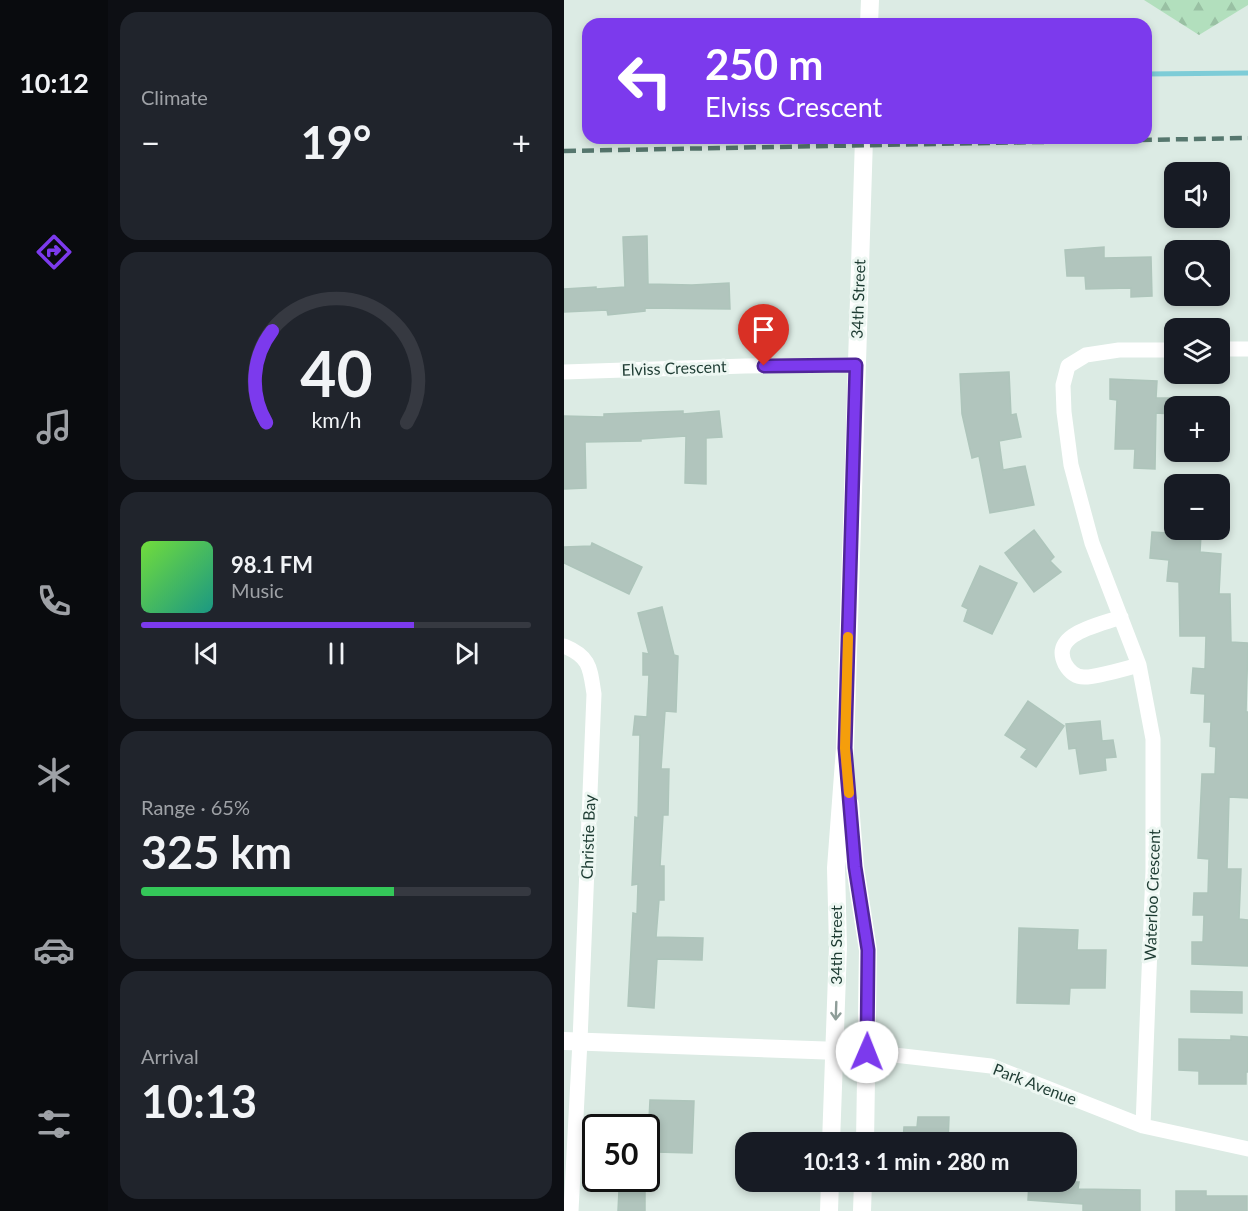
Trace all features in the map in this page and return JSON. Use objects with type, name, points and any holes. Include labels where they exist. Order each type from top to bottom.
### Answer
[{"type":"main road","points":[[869,18],[870,0]]},
{"type":"main road","name":"34th Street","points":[[831,1132],[838,948],[836,868],[845,748],[864,144]]},
{"type":"main road","name":"34th Street","points":[[845,748],[855,867],[868,950],[865,1132]]},
{"type":"main road","name":"Park Avenue","points":[[572,1041],[867,1052]]},
{"type":"main road","points":[[829,1211],[830,1192]]},
{"type":"main road","points":[[862,1211],[863,1192]]},
{"type":"street","points":[[1230,349],[1248,349]]},
{"type":"street","name":"Waterloo Crescent","points":[[1143,1126],[1155,793],[1153,739],[1139,665],[1092,543],[1071,465],[1063,385],[1068,366],[1086,355],[1119,350],[1164,350]]},
{"type":"street","name":"Elviss Crescent","points":[[564,372],[856,365]]},
{"type":"street","points":[[1121,617],[1079,632],[1065,641],[1061,649],[1065,663],[1071,672],[1083,677],[1139,665]]},
{"type":"street","name":"Christie Bay","points":[[564,646],[578,652],[590,667],[594,694],[572,1041],[571,1211]]},
{"type":"street","name":"Park Avenue","points":[[867,1052],[991,1066],[1143,1126],[1248,1149]]},
{"type":"green space","points":[[1144,0],[1248,0],[1248,5],[1199,35]]},
{"type":"building","points":[[647,236],[648,284],[729,283],[730,309],[645,308],[645,311],[608,315],[607,310],[564,312],[564,289],[625,287],[623,237]]},
{"type":"building","points":[[1104,247],[1104,258],[1151,257],[1152,296],[1131,297],[1131,288],[1086,289],[1085,276],[1067,276],[1065,250]]},
{"type":"building","points":[[1009,372],[1011,415],[1016,414],[1021,437],[999,441],[1003,470],[1025,466],[1034,505],[990,513],[979,456],[972,458],[962,414],[960,374]]},
{"type":"building","points":[[1110,379],[1157,381],[1156,398],[1164,398],[1164,414],[1156,413],[1155,469],[1134,468],[1135,449],[1115,449],[1117,400],[1110,399]]},
{"type":"building","points":[[683,411],[683,414],[719,411],[722,437],[706,438],[706,484],[685,483],[686,436],[641,439],[641,441],[585,442],[586,488],[564,489],[564,416],[604,417],[604,414]]},
{"type":"building","points":[[1034,530],[1054,557],[1050,561],[1061,572],[1034,592],[1005,553]]},
{"type":"building","points":[[1152,532],[1164,533],[1164,540],[1201,540],[1200,552],[1221,554],[1219,594],[1230,594],[1231,642],[1248,643],[1246,712],[1248,712],[1248,798],[1229,797],[1227,869],[1241,869],[1239,919],[1248,920],[1248,966],[1192,964],[1192,942],[1203,942],[1204,915],[1193,915],[1194,893],[1208,893],[1209,859],[1198,858],[1202,774],[1215,774],[1216,747],[1210,746],[1211,722],[1204,722],[1205,694],[1191,693],[1193,668],[1205,669],[1206,636],[1180,636],[1179,582],[1167,581],[1169,560],[1150,558]]},
{"type":"building","points":[[592,543],[642,567],[629,594],[564,563],[564,547],[591,546]]},
{"type":"building","points":[[980,566],[1017,583],[992,634],[964,621],[968,609],[962,606]]},
{"type":"building","points":[[662,607],[674,655],[678,656],[676,712],[665,711],[661,769],[669,769],[668,815],[663,815],[660,866],[664,866],[664,900],[659,900],[656,937],[703,938],[702,960],[657,959],[654,1008],[628,1006],[633,913],[637,914],[638,884],[632,885],[635,817],[638,818],[640,735],[633,735],[635,716],[647,717],[649,675],[643,675],[643,653],[649,654],[638,613]]},
{"type":"building","points":[[1028,701],[1064,726],[1036,767],[1021,757],[1027,749],[1005,735]]},
{"type":"building","points":[[1100,721],[1102,741],[1113,740],[1116,757],[1105,758],[1106,770],[1080,774],[1076,748],[1069,749],[1066,724]]},
{"type":"building","points":[[1019,928],[1078,930],[1077,950],[1106,950],[1105,988],[1070,988],[1069,1004],[1017,1003]]},
{"type":"building","points":[[1191,991],[1242,992],[1242,1013],[1191,1012]]},
{"type":"building","points":[[1231,1036],[1248,1037],[1246,1084],[1199,1084],[1199,1071],[1179,1070],[1179,1039],[1231,1040]]},
{"type":"building","points":[[650,1100],[694,1101],[692,1153],[660,1152],[660,1114],[649,1114]]},
{"type":"building","points":[[918,1117],[949,1117],[948,1132],[904,1132],[904,1127],[917,1127]]},
{"type":"building","points":[[1077,1182],[1079,1182],[1078,1189],[1140,1190],[1140,1211],[1083,1211],[1083,1204],[1028,1200],[1028,1192],[1077,1192]]},
{"type":"building","points":[[1176,1191],[1206,1191],[1206,1196],[1247,1196],[1247,1211],[1176,1211]]},
{"type":"building","points":[[619,1192],[645,1192],[645,1211],[618,1211]]},
{"type":"waterway","points":[[1152,74],[1248,73]]},
{"type":"railway","points":[[1152,140],[1248,138]]},
{"type":"railway","points":[[564,151],[932,144]]},
{"type":"slow traffic","points":[[848,637],[845,748],[849,793]]},
{"type":"route","points":[[764,366],[856,365],[845,748],[855,867],[868,950],[867,1052]]}]
